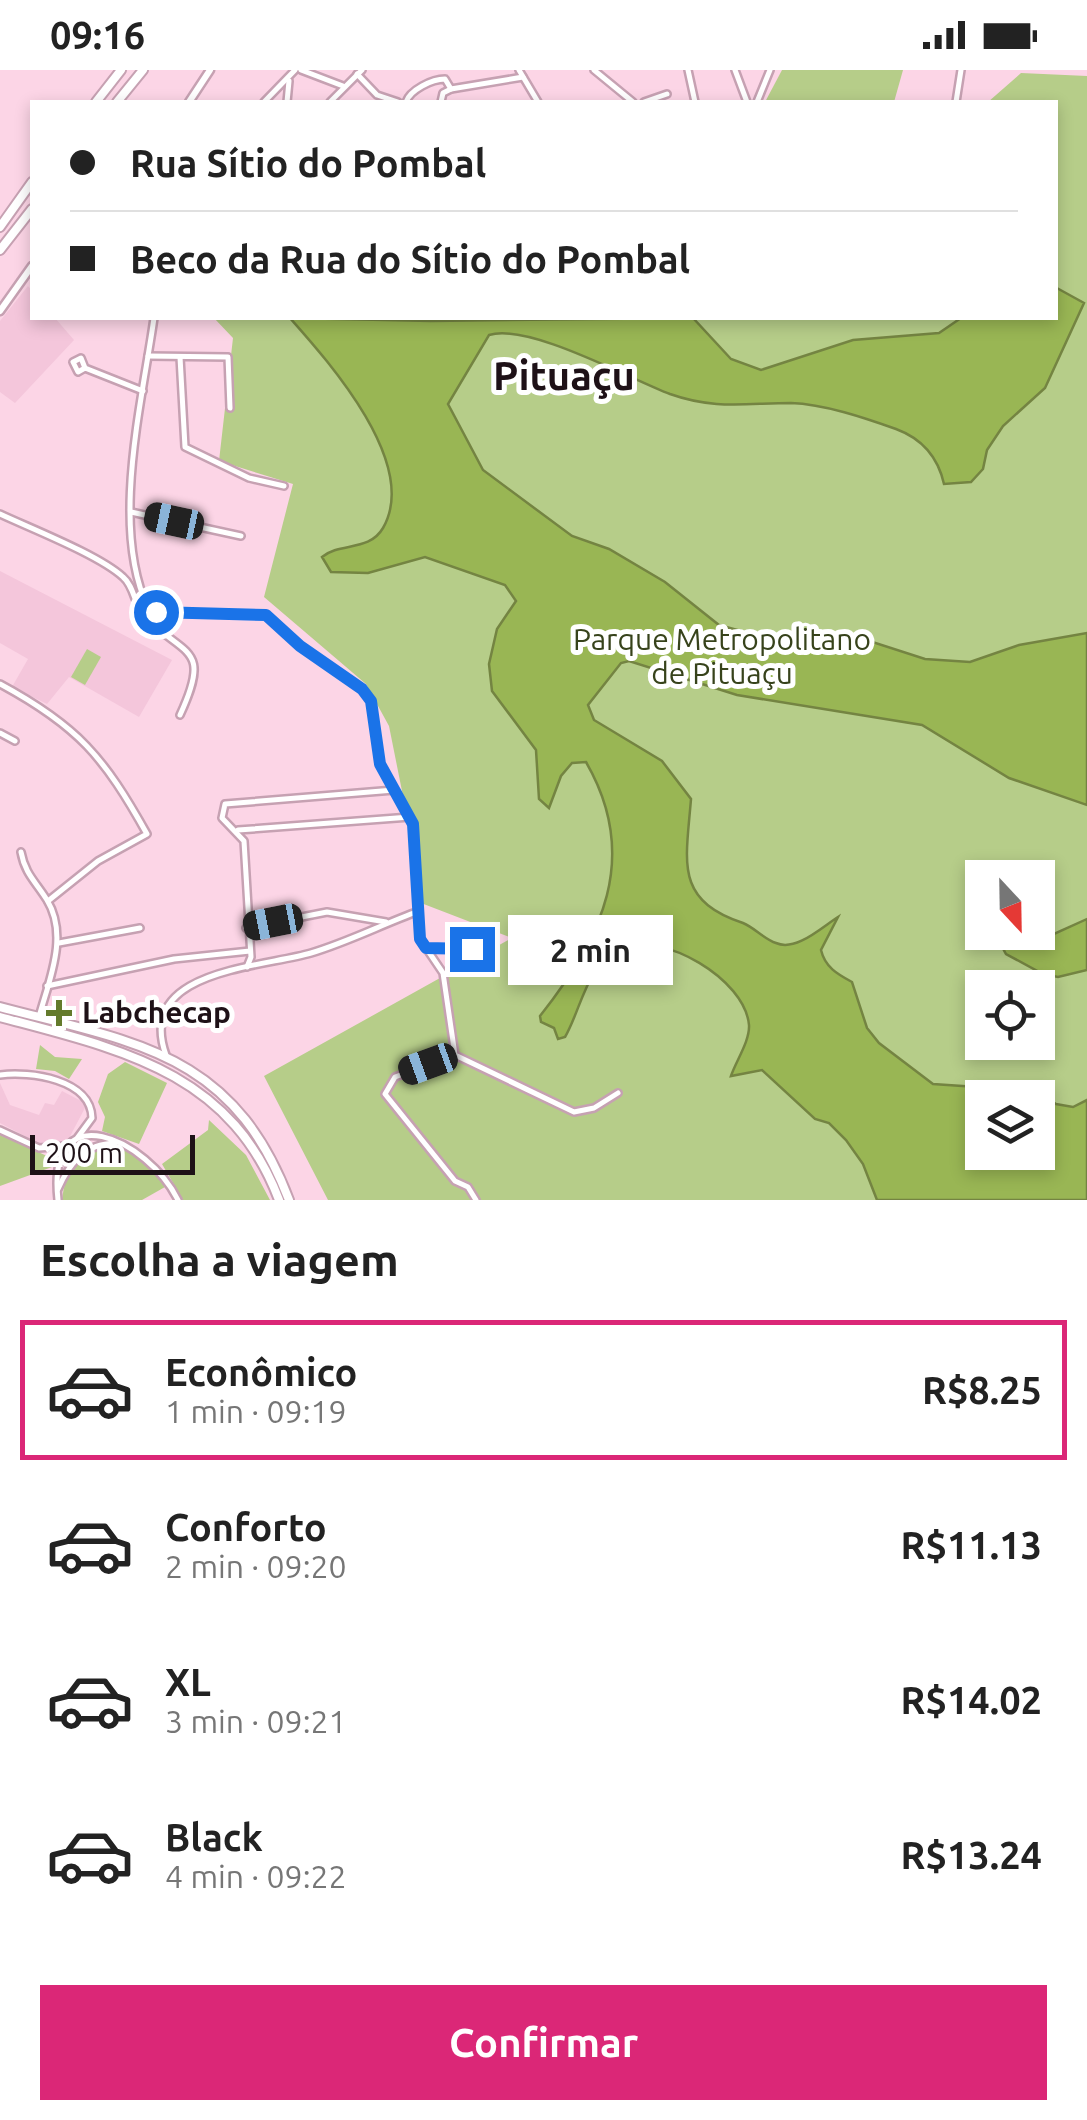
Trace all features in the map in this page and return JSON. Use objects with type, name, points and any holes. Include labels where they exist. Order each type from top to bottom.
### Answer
[{"type":"main road","points":[[98,100],[121,70]]},
{"type":"main road","points":[[119,100],[143,70]]},
{"type":"main road","points":[[0,226],[30,185]]},
{"type":"main road","points":[[0,250],[30,211]]},
{"type":"main road","points":[[0,1007],[166,1055],[206,1078],[244,1117],[268,1152],[289,1200]]},
{"type":"main road","points":[[0,1017],[129,1054],[184,1080],[220,1109],[246,1140],[279,1200]]},
{"type":"street","points":[[190,100],[210,70]]},
{"type":"street","points":[[266,100],[298,70],[343,86]]},
{"type":"street","points":[[594,70],[631,100]]},
{"type":"street","points":[[688,70],[695,100]]},
{"type":"street","points":[[734,70],[745,100]]},
{"type":"street","points":[[758,100],[770,70]]},
{"type":"street","points":[[956,100],[961,70]]},
{"type":"street","points":[[332,100],[359,72],[375,99]]},
{"type":"street","points":[[441,99],[452,89],[521,74],[537,100]]},
{"type":"street","points":[[407,100],[438,79],[445,79],[452,89]]},
{"type":"street","points":[[287,100],[289,81]]},
{"type":"street","points":[[650,100],[667,94]]},
{"type":"street","points":[[0,311],[30,269]]},
{"type":"street","points":[[154,320],[130,512],[137,578],[148,608],[156,612],[270,617],[300,646],[367,695],[374,709],[380,764],[410,817],[417,852],[420,939],[443,974],[456,1054]]},
{"type":"street","points":[[148,356],[228,357],[230,408]]},
{"type":"street","points":[[180,357],[184,448],[249,478],[284,486]]},
{"type":"street","points":[[86,368],[142,391]]},
{"type":"street","points":[[130,512],[240,536]]},
{"type":"street","points":[[0,514],[124,578],[143,614],[181,642],[191,658],[192,688],[180,715]]},
{"type":"street","points":[[0,684],[47,710],[100,756],[146,834],[98,861],[48,901]]},
{"type":"street","points":[[0,733],[15,740]]},
{"type":"street","points":[[247,967],[250,951],[244,840],[221,813],[228,802],[394,790]]},
{"type":"street","points":[[235,830],[410,817]]},
{"type":"street","points":[[21,852],[28,876],[48,901],[58,943],[39,1017]]},
{"type":"street","points":[[166,1055],[159,1026],[169,1006],[193,983],[314,952],[419,910]]},
{"type":"street","points":[[246,928],[327,912],[389,922]]},
{"type":"street","points":[[58,943],[140,928]]},
{"type":"street","points":[[426,948],[472,949]]},
{"type":"street","points":[[47,986],[174,959],[250,951]]},
{"type":"street","points":[[234,954],[237,970]]},
{"type":"street","points":[[476,1200],[468,1186],[455,1182],[385,1094],[395,1078],[456,1054],[574,1112],[594,1108],[618,1093]]},
{"type":"street","points":[[0,1075],[49,1078],[83,1098],[92,1118],[67,1145],[45,1150],[0,1130]]},
{"type":"street","points":[[76,1138],[94,1135],[121,1143],[153,1164],[178,1200]]},
{"type":"street","points":[[94,1135],[96,1145]]},
{"type":"street","points":[[57,1191],[69,1166],[96,1145],[121,1143]]},
{"type":"street","points":[[58,1200],[58,1163],[67,1145]]},
{"type":"street","points":[[58,1163],[69,1166]]},
{"type":"shaded area","points":[[28,286],[30,320],[57,320],[74,340],[15,403],[0,392],[0,321]]},
{"type":"shaded area","points":[[1058,289],[1084,303],[1045,388],[1003,426],[987,450],[983,469],[971,482],[944,484],[938,465],[921,444],[906,433],[871,420],[804,404],[730,404],[686,399],[553,344],[507,333],[489,335],[448,404],[483,470],[572,536],[609,549],[665,582],[719,625],[770,639],[820,642],[854,636],[925,659],[970,662],[1019,645],[1087,633],[1087,805],[1009,778],[922,725],[737,695],[629,661],[621,663],[588,705],[594,720],[662,761],[691,799],[689,876],[705,903],[784,945],[808,937],[838,917],[821,950],[832,969],[852,982],[867,1028],[879,1043],[933,1084],[965,1086],[965,1170],[1055,1170],[1055,1103],[1073,1107],[1087,1100],[1087,1200],[877,1200],[863,1164],[829,1123],[815,1119],[762,1070],[731,1076],[749,1031],[744,1008],[718,976],[679,953],[658,946],[621,948],[609,955],[593,975],[565,1037],[558,1039],[554,1028],[541,1022],[540,1016],[581,957],[596,926],[612,864],[611,831],[602,797],[586,762],[572,763],[561,776],[549,808],[539,799],[536,750],[492,691],[489,664],[497,629],[516,601],[505,585],[425,557],[368,573],[331,572],[322,557],[377,536],[391,502],[390,474],[365,416],[292,320],[695,320],[731,359],[761,370],[853,340],[939,333],[958,320],[1058,320]]},
{"type":"shaded area","points":[[0,571],[172,660],[139,717],[69,677],[47,704],[12,687],[28,659],[0,643]]},
{"type":"shaded area","points":[[1087,919],[1087,970],[1055,976],[1055,970],[1036,970],[1004,950],[1055,950],[1055,934]]},
{"type":"shaded area","points":[[0,1083],[10,1105],[39,1115],[45,1103],[54,1105],[62,1091],[87,1104],[66,1144],[38,1143],[0,1123]]},
{"type":"green space","points":[[782,70],[903,70],[895,100],[766,100]]},
{"type":"green space","name":"Parque Metropolitano de Pituaçu","points":[[1021,73],[1087,76],[1087,1200],[328,1200],[264,1076],[512,938],[421,903],[415,825],[404,801],[389,726],[366,684],[264,597],[293,484],[219,461],[233,338],[216,320],[1058,320],[1058,100],[990,100]]},
{"type":"green space","points":[[87,649],[101,657],[85,685],[71,677]]},
{"type":"green space","points":[[40,1045],[55,1057],[82,1059],[69,1079],[55,1071],[36,1069]]},
{"type":"green space","points":[[125,1062],[167,1083],[139,1144],[102,1131],[105,1117],[98,1102],[108,1074]]},
{"type":"green space","points":[[209,1120],[246,1155],[270,1200],[183,1200],[162,1164],[208,1130]]},
{"type":"green space","points":[[0,1135],[47,1156],[56,1153],[52,1167],[0,1186]]},
{"type":"green space","points":[[108,1146],[143,1153],[166,1179],[165,1187],[142,1200],[62,1200],[66,1180],[75,1164],[89,1152]]},
{"type":"place","name":"Labchecap","points":[[59,1013]]},
{"type":"district","name":"Pituaçu","points":[[564,376]]},
{"type":"route","points":[[156,612],[266,615],[300,646],[362,689],[374,709],[382,770],[413,824],[420,939],[426,948],[472,949]]}]
